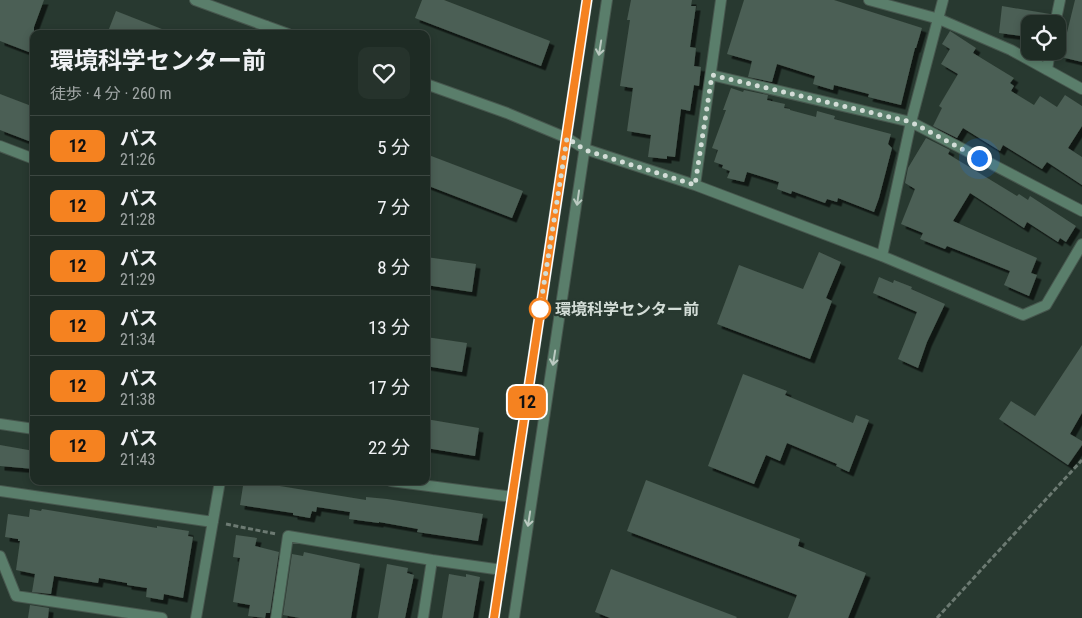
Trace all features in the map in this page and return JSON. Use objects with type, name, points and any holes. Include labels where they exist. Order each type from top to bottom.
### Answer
[{"type":"street","points":[[195,0],[216,4],[265,30]]},
{"type":"street","points":[[494,618],[587,0]]},
{"type":"street","points":[[514,618],[608,0]]},
{"type":"street","points":[[695,185],[712,75],[721,0]]},
{"type":"street","points":[[869,0],[939,18],[1011,50],[1082,89]]},
{"type":"street","points":[[882,256],[911,122],[943,0]]},
{"type":"street","points":[[1057,15],[1060,0]]},
{"type":"street","points":[[1047,70],[1049,60]]},
{"type":"street","points":[[712,75],[911,122],[1082,211]]},
{"type":"street","points":[[430,85],[507,113],[567,138],[585,150],[695,185],[882,256],[1023,316],[1046,304],[1082,244]]},
{"type":"street","points":[[0,146],[30,157]]},
{"type":"street","points":[[0,424],[30,428]]},
{"type":"street","points":[[196,618],[219,485]]},
{"type":"street","points":[[422,485],[513,497]]},
{"type":"street","points":[[0,491],[213,522]]},
{"type":"street","points":[[276,618],[288,536],[502,570]]},
{"type":"street","points":[[0,556],[16,596],[162,618]]},
{"type":"street","points":[[423,618],[432,560]]},
{"type":"path","points":[[937,618],[1082,460]]},
{"type":"path","points":[[213,522],[288,536]]},
{"type":"building","points":[[0,0],[44,0],[34,30],[30,30],[30,52],[0,41]]},
{"type":"building","points":[[422,0],[444,0],[550,41],[541,66],[415,18]]},
{"type":"building","points":[[631,0],[692,0],[691,6],[696,6],[690,47],[696,48],[694,66],[701,67],[699,86],[694,85],[690,111],[681,109],[675,157],[667,156],[667,159],[648,157],[651,135],[627,131],[633,88],[620,86],[630,20],[627,20]]},
{"type":"building","points":[[744,0],[834,0],[922,28],[901,105],[868,97],[869,94],[834,85],[833,90],[813,84],[815,76],[777,64],[772,82],[748,77],[752,61],[727,54]]},
{"type":"building","points":[[1075,0],[1082,0],[1082,62],[1066,58],[1066,37]]},
{"type":"building","points":[[1002,6],[1050,14],[1021,15],[1021,36],[999,33]]},
{"type":"building","points":[[116,11],[164,30],[109,30]]},
{"type":"building","points":[[950,31],[976,48],[973,53],[1014,78],[1010,83],[1014,86],[1011,91],[1034,105],[1040,96],[1057,107],[1065,95],[1082,106],[1082,126],[1068,148],[1082,157],[1082,185],[1047,162],[1042,169],[1003,145],[1000,151],[963,128],[957,138],[933,126],[942,108],[939,106],[958,74],[941,64],[950,49],[942,44]]},
{"type":"building","points":[[731,88],[743,92],[744,90],[768,95],[767,100],[785,104],[784,108],[790,110],[816,117],[817,111],[835,116],[834,119],[891,134],[888,144],[892,148],[874,212],[838,198],[837,202],[827,199],[825,203],[792,191],[791,194],[777,189],[779,182],[747,172],[744,182],[727,178],[730,171],[722,168],[723,165],[714,162],[718,150],[712,148],[726,110],[723,110]]},
{"type":"building","points":[[0,94],[30,105],[30,141],[0,130]]},
{"type":"building","points":[[926,138],[950,150],[948,154],[1017,196],[1019,194],[1028,200],[1030,196],[1076,226],[1066,242],[1060,238],[1058,242],[1027,222],[1024,228],[970,193],[953,221],[1037,258],[1031,273],[1037,275],[1029,296],[1004,285],[1010,271],[947,246],[945,249],[920,239],[923,233],[901,224],[915,189],[905,183],[908,168]]},
{"type":"building","points":[[430,156],[523,191],[512,218],[430,187]]},
{"type":"building","points":[[819,252],[841,262],[826,298],[832,301],[810,359],[717,324],[739,265],[803,289]]},
{"type":"building","points":[[430,258],[476,264],[472,292],[430,286]]},
{"type":"building","points":[[879,277],[893,283],[894,280],[912,287],[911,289],[945,304],[927,342],[918,368],[898,359],[917,312],[873,293]]},
{"type":"building","points":[[430,338],[467,343],[462,372],[430,367]]},
{"type":"building","points":[[1082,345],[1082,413],[1070,434],[1082,441],[1082,445],[1068,465],[999,419],[1011,401],[1035,416]]},
{"type":"building","points":[[743,374],[787,391],[785,395],[853,423],[856,415],[869,420],[849,472],[836,466],[837,464],[787,443],[780,461],[766,455],[754,484],[708,466]]},
{"type":"building","points":[[430,420],[479,428],[475,456],[430,449]]},
{"type":"building","points":[[0,445],[30,450],[30,469],[0,466]]},
{"type":"building","points":[[646,480],[800,539],[798,546],[866,573],[848,618],[788,618],[797,595],[627,531]]},
{"type":"building","points":[[274,485],[366,500],[366,497],[387,499],[483,514],[478,541],[417,532],[418,529],[379,522],[349,519],[350,512],[317,507],[316,512],[312,511],[310,518],[293,515],[293,513],[240,505],[243,486]]},
{"type":"building","points":[[30,509],[41,511],[42,509],[157,528],[157,526],[189,531],[188,536],[193,537],[183,598],[164,594],[163,600],[146,597],[147,588],[99,578],[98,583],[54,576],[51,594],[32,592],[35,574],[16,570],[20,541],[5,537],[8,514],[29,517]]},
{"type":"building","points":[[236,535],[257,538],[255,546],[279,552],[270,613],[266,613],[265,618],[248,616],[250,605],[233,602],[240,558],[233,557]]},
{"type":"building","points":[[304,552],[360,564],[351,618],[300,618],[283,615],[292,554],[303,556]]},
{"type":"building","points":[[387,564],[408,568],[407,573],[414,575],[405,618],[378,618]]},
{"type":"building","points":[[611,569],[737,617],[610,618],[595,612]]},
{"type":"building","points":[[449,574],[466,577],[466,574],[480,577],[473,618],[442,618]]},
{"type":"building","points":[[30,605],[49,608],[48,618],[28,618]]},
{"type":"bus line","name":"12","points":[[494,618],[587,0]]},
{"type":"place","name":"環境科学センター前","points":[[540,309]]},
{"type":"route","points":[[540,309],[567,138],[585,150],[695,185],[712,75],[911,122],[979,158]]}]
